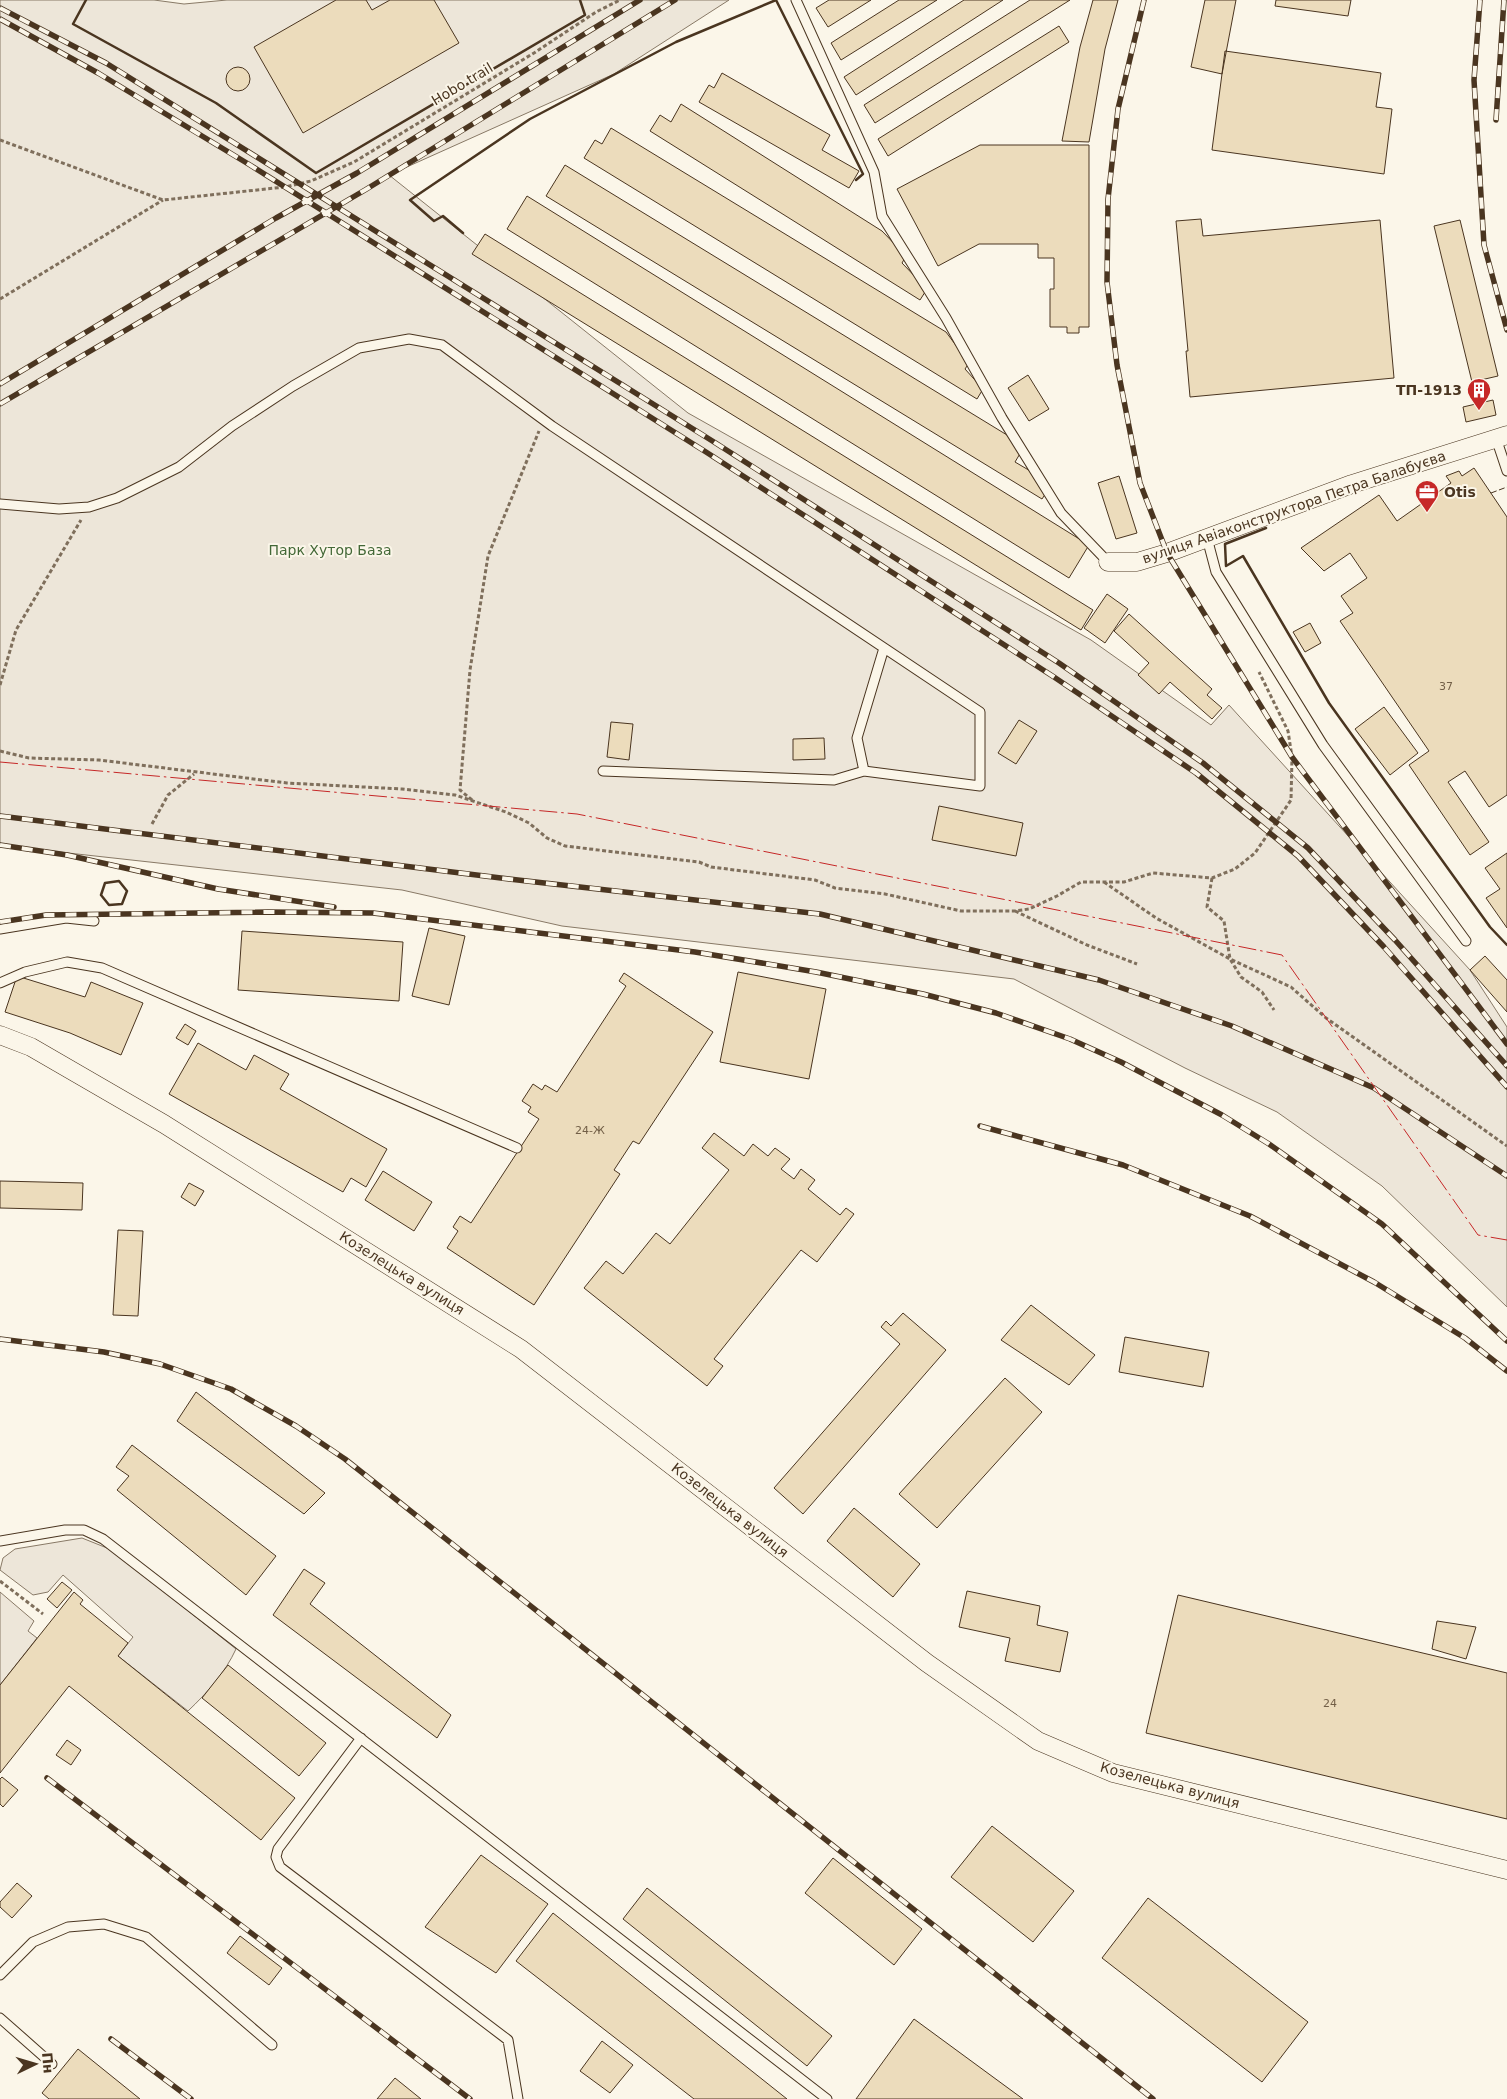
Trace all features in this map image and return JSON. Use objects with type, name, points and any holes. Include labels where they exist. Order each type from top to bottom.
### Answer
[{"type":"street","name":"вулиця Авіаконструктора Петра Балабуєва","points":[[1108,562],[1137,562],[1352,484],[1501,437]]},
{"type":"street","name":"Козелецька вулиця","points":[[0,1035],[31,1047],[164,1124],[521,1349],[927,1663],[1038,1741],[1113,1773],[1507,1870]]},
{"type":"lane","points":[[796,0],[874,172],[882,216],[946,318],[1002,418],[1061,513],[1108,562]]},
{"type":"lane","points":[[0,504],[59,509],[89,507],[117,498],[179,467],[232,426],[293,386],[359,348],[409,339],[442,346],[543,420],[980,712],[980,786],[864,771],[834,780],[603,771]]},
{"type":"lane","points":[[1501,437],[1507,471]]},
{"type":"lane","points":[[1207,538],[1216,572],[1324,745],[1466,941]]},
{"type":"lane","points":[[864,771],[857,738],[884,648]]},
{"type":"lane","points":[[0,929],[66,918],[94,921]]},
{"type":"lane","points":[[0,982],[25,972],[67,962],[102,968],[516,1148]]},
{"type":"lane","points":[[0,1541],[65,1530],[84,1530],[103,1539],[827,2099]]},
{"type":"lane","points":[[361,1738],[278,1849],[276,1857],[280,1867],[508,2040],[518,2099]]},
{"type":"lane","points":[[0,1975],[33,1942],[68,1927],[104,1924],[146,1936],[272,2045]]},
{"type":"lane","points":[[0,2018],[52,2064]]},
{"type":"path","name":"Hobo trail","points":[[163,200],[285,187],[311,181],[354,162],[534,53],[596,12],[620,0]]},
{"type":"path","points":[[0,140],[163,200]]},
{"type":"path","points":[[0,299],[163,200]]},
{"type":"path","points":[[475,802],[460,790],[470,670],[488,556],[543,420]]},
{"type":"path","points":[[0,685],[16,630],[89,507]]},
{"type":"path","points":[[0,751],[29,758],[99,760],[287,784],[411,790],[455,795],[506,812],[529,823],[547,838],[565,846],[699,862],[711,867],[815,880],[835,888],[885,894],[961,910],[1015,911],[1029,909],[1081,882],[1124,882],[1152,873],[1212,878],[1236,870],[1255,853],[1290,800],[1292,757],[1288,731],[1259,671]]},
{"type":"path","points":[[152,824],[168,795],[194,773]]},
{"type":"path","points":[[1212,878],[1207,907],[1224,920],[1230,959],[1241,977],[1262,992],[1274,1010]]},
{"type":"path","points":[[1103,882],[1156,918],[1230,959],[1291,986],[1326,1018],[1507,1146]]},
{"type":"path","points":[[1015,911],[1087,945],[1137,964]]},
{"type":"path","points":[[0,1581],[42,1614]]},
{"type":"green space","name":"Парк Хутор База","points":[[0,0],[154,0],[184,4],[227,0],[729,0],[614,74],[389,175],[688,413],[1091,640],[1211,725],[1229,705],[1470,970],[1507,1027],[1507,1307],[1382,1186],[1277,1112],[1185,1068],[1014,979],[562,926],[402,890],[0,847]]},
{"type":"green space","points":[[82,1538],[112,1550],[236,1649],[227,1666],[215,1682],[188,1711],[118,1656],[133,1637],[63,1575],[48,1592],[33,1595],[0,1570],[3,1558],[15,1549]]},
{"type":"green space","points":[[0,1592],[34,1621],[28,1631],[37,1638],[0,1685]]},
{"type":"building","points":[[336,0],[366,0],[372,10],[390,0],[434,0],[459,43],[303,133],[254,47]]},
{"type":"building","points":[[829,0],[871,0],[828,27],[816,8]]},
{"type":"building","points":[[899,0],[937,0],[841,60],[831,43]]},
{"type":"building","points":[[964,0],[1003,0],[856,95],[844,77]]},
{"type":"building","points":[[1030,0],[1070,0],[875,123],[864,105]]},
{"type":"building","points":[[1093,0],[1118,0],[1105,49],[1089,142],[1062,141],[1080,47]]},
{"type":"building","points":[[1205,0],[1236,0],[1222,74],[1191,67]]},
{"type":"building","points":[[1276,0],[1351,0],[1348,16],[1275,6]]},
{"type":"building","points":[[1059,26],[1069,42],[888,156],[878,139]]},
{"type":"building","points":[[1225,51],[1381,73],[1376,107],[1392,109],[1384,174],[1212,150]]},
{"type":"building","points":[[238,67],[243,68],[249,74],[249,84],[243,90],[238,91],[233,90],[227,84],[226,79],[227,74],[233,68]]},
{"type":"building","points":[[722,73],[830,135],[822,150],[859,171],[849,188],[699,102],[709,85],[714,88]]},
{"type":"building","points":[[681,104],[882,231],[906,256],[902,263],[927,289],[920,300],[650,131],[660,115],[671,122]]},
{"type":"building","points":[[611,128],[946,332],[969,363],[965,369],[983,389],[977,399],[584,158],[595,140],[602,144]]},
{"type":"building","points":[[980,145],[1089,145],[1089,327],[1079,327],[1079,333],[1067,333],[1067,327],[1050,327],[1050,289],[1054,289],[1054,258],[1038,258],[1038,244],[979,244],[938,266],[897,189]]},
{"type":"building","points":[[565,165],[1007,435],[1021,452],[1015,462],[1032,472],[1046,493],[1042,499],[546,196]]},
{"type":"building","points":[[527,196],[1089,545],[1069,578],[507,229]]},
{"type":"building","points":[[1201,219],[1203,236],[1380,220],[1394,378],[1190,397],[1186,351],[1188,351],[1176,221]]},
{"type":"building","points":[[1460,220],[1498,376],[1472,382],[1434,226]]},
{"type":"building","points":[[485,234],[1093,610],[1081,630],[472,254]]},
{"type":"building","points":[[1028,375],[1049,409],[1029,421],[1008,388]]},
{"type":"building","name":"ТП-1913","points":[[1493,400],[1496,415],[1466,422],[1463,407]]},
{"type":"building","points":[[1474,468],[1507,517],[1507,795],[1489,807],[1465,771],[1448,782],[1489,842],[1470,855],[1409,765],[1429,751],[1340,621],[1353,613],[1341,596],[1367,578],[1350,553],[1324,571],[1301,548],[1379,495],[1397,521],[1451,483],[1446,476],[1459,471],[1462,476]]},
{"type":"building","points":[[1119,476],[1137,533],[1116,539],[1098,483]]},
{"type":"building","points":[[1107,594],[1128,609],[1105,643],[1084,628]]},
{"type":"building","points":[[1129,614],[1212,689],[1207,695],[1222,708],[1212,719],[1170,682],[1159,694],[1138,675],[1149,663],[1114,631]]},
{"type":"building","points":[[1310,623],[1321,643],[1305,652],[1293,632]]},
{"type":"building","points":[[1384,707],[1418,753],[1390,775],[1355,729]]},
{"type":"building","points":[[1019,720],[1037,731],[1016,764],[998,753]]},
{"type":"building","points":[[611,722],[633,724],[629,760],[607,757]]},
{"type":"building","points":[[824,738],[825,759],[793,760],[793,739]]},
{"type":"building","points":[[939,806],[1023,823],[1016,856],[932,840]]},
{"type":"building","points":[[1507,853],[1507,928],[1486,898],[1500,889],[1485,868]]},
{"type":"building","points":[[429,928],[465,936],[449,1005],[412,996]]},
{"type":"building","points":[[242,931],[403,942],[399,1001],[238,990]]},
{"type":"building","points":[[1485,956],[1507,980],[1507,1012],[1470,970]]},
{"type":"building","points":[[738,972],[826,989],[809,1079],[720,1062]]},
{"type":"building","points":[[624,973],[713,1032],[639,1144],[633,1141],[614,1170],[620,1174],[534,1305],[447,1248],[458,1231],[453,1227],[460,1216],[471,1223],[539,1119],[528,1112],[531,1107],[522,1101],[533,1084],[542,1090],[545,1085],[557,1092],[626,986],[619,981]]},
{"type":"building","points":[[17,976],[85,997],[91,982],[143,1003],[121,1055],[70,1033],[5,1012]]},
{"type":"building","points":[[185,1024],[196,1031],[188,1045],[176,1038]]},
{"type":"building","points":[[198,1043],[246,1070],[254,1055],[289,1074],[280,1089],[387,1149],[366,1187],[351,1178],[343,1192],[169,1094]]},
{"type":"building","points":[[714,1133],[744,1156],[753,1144],[768,1156],[775,1148],[790,1159],[781,1169],[794,1179],[801,1169],[815,1180],[808,1189],[840,1215],[846,1208],[854,1214],[817,1262],[801,1250],[714,1359],[723,1366],[707,1386],[584,1288],[606,1261],[623,1274],[656,1233],[670,1244],[729,1170],[702,1148]]},
{"type":"building","points":[[383,1171],[432,1202],[414,1231],[365,1200]]},
{"type":"building","points":[[0,1181],[83,1183],[82,1210],[0,1208]]},
{"type":"building","points":[[189,1183],[204,1191],[195,1206],[181,1197]]},
{"type":"building","points":[[118,1230],[143,1231],[138,1316],[113,1315]]},
{"type":"building","points":[[1031,1305],[1095,1355],[1069,1385],[1001,1340]]},
{"type":"building","points":[[903,1313],[946,1350],[803,1514],[774,1488],[900,1344],[881,1327],[886,1321],[891,1326]]},
{"type":"building","points":[[1125,1337],[1209,1352],[1203,1387],[1119,1372]]},
{"type":"building","points":[[1005,1378],[1042,1412],[937,1528],[899,1494]]},
{"type":"building","points":[[196,1392],[325,1493],[304,1514],[177,1421]]},
{"type":"building","points":[[132,1445],[276,1556],[246,1595],[117,1490],[129,1476],[116,1467]]},
{"type":"building","points":[[854,1508],[920,1564],[893,1597],[827,1541]]},
{"type":"building","points":[[304,1569],[325,1583],[310,1604],[451,1715],[437,1738],[273,1615]]},
{"type":"building","points":[[62,1582],[72,1590],[57,1608],[47,1599]]},
{"type":"building","points":[[967,1591],[1040,1606],[1037,1625],[1068,1632],[1060,1672],[1005,1661],[1010,1638],[959,1627]]},
{"type":"building","points":[[74,1592],[83,1600],[80,1604],[128,1643],[118,1656],[295,1798],[261,1840],[69,1686],[0,1773],[0,1685]]},
{"type":"building","points":[[1178,1595],[1507,1673],[1507,1819],[1146,1733]]},
{"type":"building","points":[[1437,1621],[1476,1627],[1466,1659],[1432,1649]]},
{"type":"building","points":[[228,1665],[326,1743],[299,1776],[202,1698]]},
{"type":"building","points":[[67,1740],[81,1750],[71,1765],[56,1755]]},
{"type":"building","points":[[2,1777],[18,1790],[3,1807],[0,1804],[0,1779]]},
{"type":"building","points":[[992,1826],[1074,1891],[1033,1942],[951,1877]]},
{"type":"building","points":[[481,1855],[548,1904],[496,1973],[425,1927]]},
{"type":"building","points":[[833,1858],[922,1929],[894,1965],[805,1893]]},
{"type":"building","points":[[17,1883],[32,1896],[12,1918],[0,1907],[0,1902]]},
{"type":"building","points":[[647,1888],[832,2036],[807,2066],[623,1919]]},
{"type":"building","points":[[1148,1898],[1308,2022],[1262,2082],[1102,1958]]},
{"type":"building","points":[[553,1913],[787,2099],[694,2099],[516,1961]]},
{"type":"building","points":[[240,1936],[282,1968],[269,1985],[227,1953]]},
{"type":"building","points":[[914,2019],[1023,2099],[856,2099]]},
{"type":"building","points":[[602,2041],[633,2065],[610,2093],[580,2071]]},
{"type":"building","points":[[78,2049],[140,2099],[49,2099],[42,2093]]},
{"type":"building","points":[[395,2078],[421,2099],[377,2099]]},
{"type":"railway","points":[[0,384],[276,218],[357,173],[640,0]]},
{"type":"railway","points":[[0,404],[365,190],[675,0]]},
{"type":"railway","points":[[1144,0],[1118,109],[1108,199],[1107,282],[1117,365],[1140,483],[1167,553],[1292,757],[1507,1044]]},
{"type":"railway","points":[[1480,0],[1474,80],[1484,245],[1507,330]]},
{"type":"railway","points":[[1496,120],[1504,0]]},
{"type":"railway","points":[[0,8],[106,63],[714,442],[1059,663],[1203,763],[1308,848],[1395,940],[1507,1066]]},
{"type":"railway","points":[[0,19],[98,73],[250,165],[706,452],[1054,677],[1196,773],[1298,856],[1384,947],[1507,1087]]},
{"type":"railway","points":[[0,816],[509,879],[820,914],[1099,980],[1232,1026],[1374,1088],[1507,1176]]},
{"type":"railway","points":[[0,845],[67,855],[218,889],[334,907]]},
{"type":"railway","points":[[0,922],[46,915],[268,912],[373,913],[695,952],[816,972],[923,994],[996,1013],[1070,1039],[1121,1062],[1222,1115],[1269,1144],[1382,1224],[1507,1341]]},
{"type":"railway","points":[[980,1126],[1123,1165],[1250,1216],[1374,1282],[1465,1338],[1507,1371]]},
{"type":"railway","points":[[0,1339],[104,1352],[160,1364],[231,1389],[296,1426],[345,1459],[1153,2099]]},
{"type":"railway","points":[[47,1778],[470,2099]]},
{"type":"railway","points":[[111,2039],[191,2099]]},
{"type":"fence","points":[[1491,493],[1507,487]]},
{"type":"wall","points":[[86,0],[73,24],[216,103],[316,173],[585,15],[580,0]]},
{"type":"wall","points":[[463,233],[443,216],[434,221],[410,200],[530,119],[676,42],[776,0],[863,174],[856,180]]},
{"type":"wall","points":[[1266,528],[1225,544],[1226,566],[1243,556],[1329,703],[1490,927],[1507,945]]},
{"type":"wall","points":[[119,881],[127,891],[122,904],[109,905],[101,895],[105,883],[119,881]]},
{"type":"power","points":[[0,762],[577,814],[1282,955],[1478,1235],[1507,1240]]},
{"type":"place","name":"ТП-1913","points":[[1479,411]]},
{"type":"place","name":"Otis","points":[[1427,513]]}]
